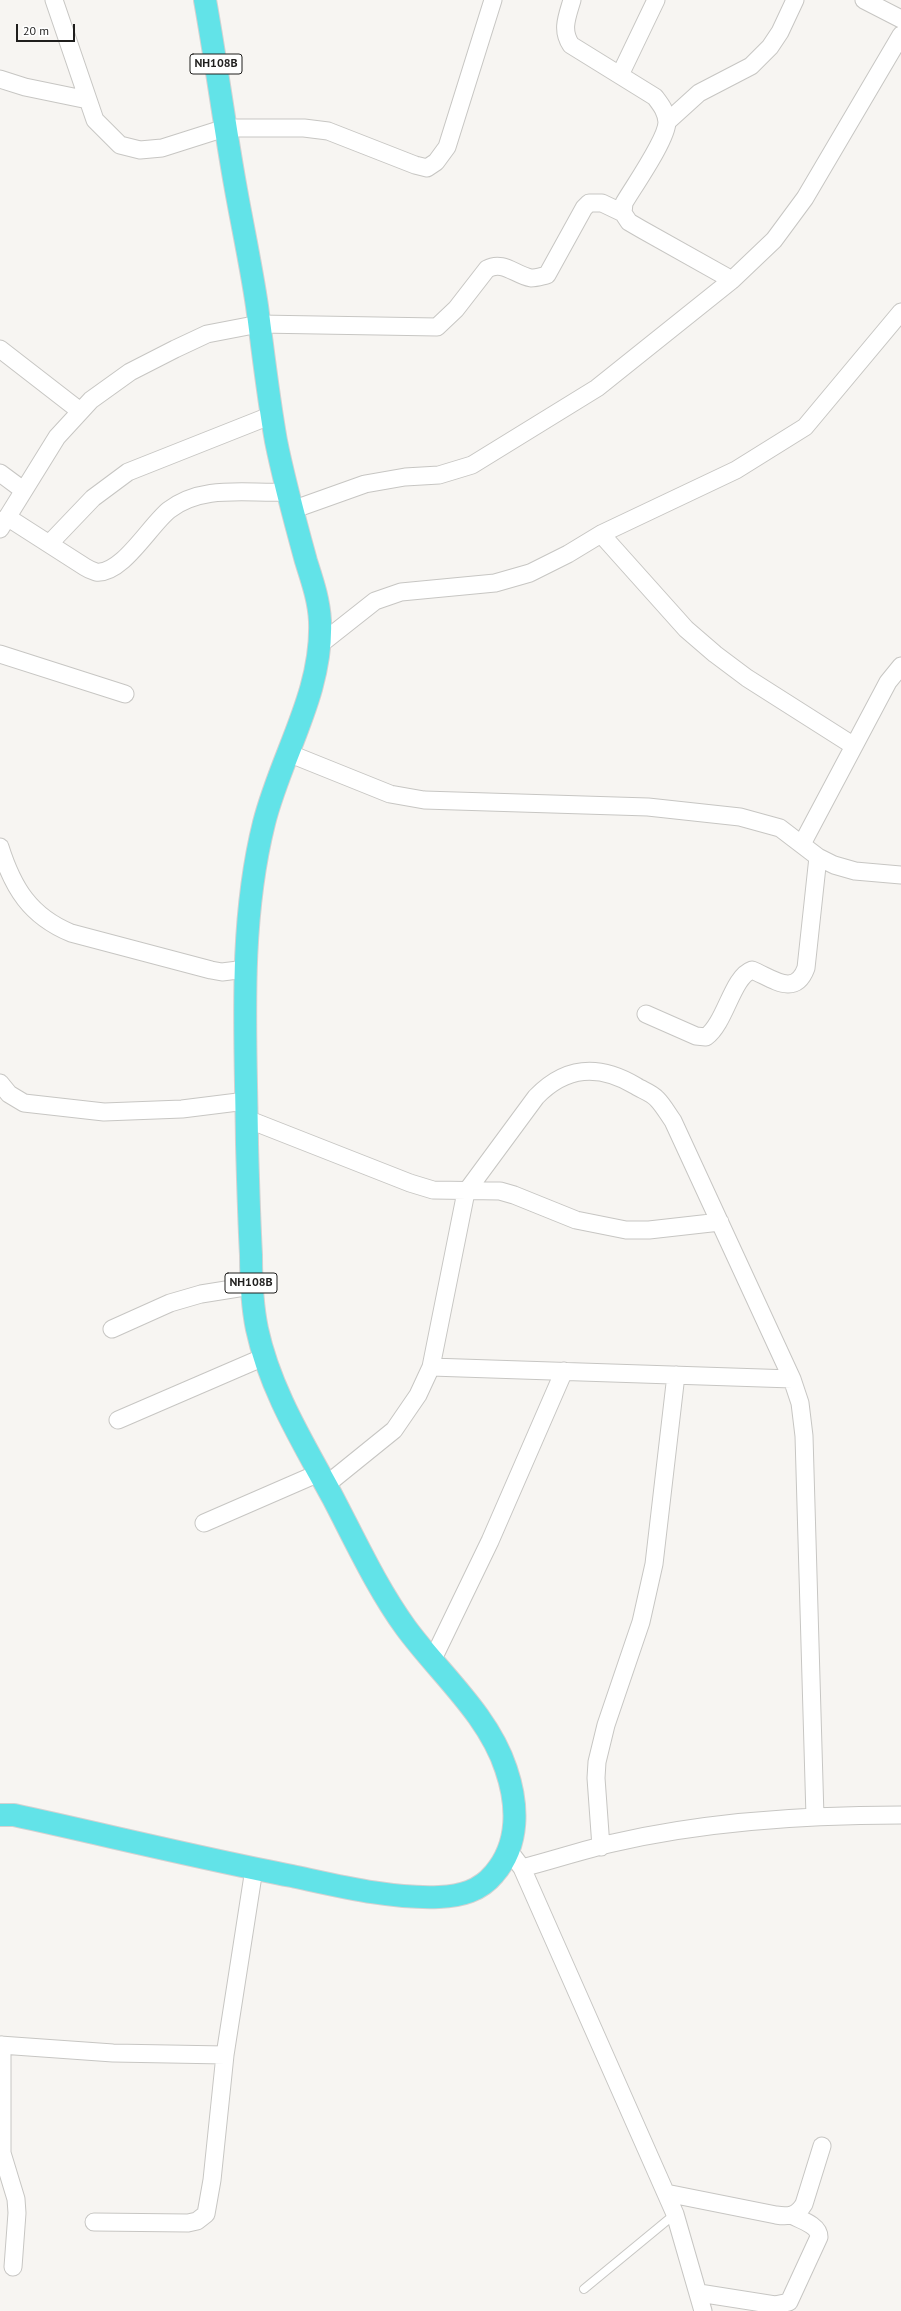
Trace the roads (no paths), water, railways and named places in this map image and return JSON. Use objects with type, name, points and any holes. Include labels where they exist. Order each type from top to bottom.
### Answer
[{"type":"highway","name":"NH108B","points":[[0,1815],[14,1815],[254,1869],[362,1889],[438,1897],[474,1891],[496,1872],[516,1860],[512,1792],[504,1763],[489,1734],[471,1708],[400,1620],[322,1479],[280,1398],[264,1357],[256,1322],[251,1286],[246,1110],[246,969],[249,907],[265,819],[288,753],[304,713],[314,675],[320,619],[316,592],[290,501],[272,416],[259,324],[225,128],[205,0]]},
{"type":"street","points":[[54,0],[96,120],[120,145],[140,150],[162,148],[225,128],[304,128],[328,131],[415,166],[427,168],[436,162],[447,147],[493,0]]},
{"type":"street","points":[[572,0],[566,22],[565,37],[571,45],[655,97],[664,109],[667,122],[663,136],[624,203],[623,213]]},
{"type":"street","points":[[620,75],[656,0]]},
{"type":"street","points":[[667,122],[698,93],[751,66],[770,47],[780,32],[795,0]]},
{"type":"street","points":[[864,0],[901,19]]},
{"type":"street","points":[[732,280],[641,229],[630,222],[623,213],[602,203],[589,203],[584,208],[547,275],[530,278],[501,266],[494,265],[487,269],[456,309],[437,327],[259,324],[207,334],[130,372],[91,400],[57,438],[23,490],[4,523],[49,544],[85,567],[97,572],[108,570],[120,563],[168,511],[194,496],[216,492],[290,501],[365,484],[405,477],[439,476],[472,465],[597,388],[732,280],[774,240],[805,198],[901,35]]},
{"type":"street","points":[[0,79],[25,87],[88,100]]},
{"type":"street","points":[[318,646],[374,601],[401,592],[514,579],[530,573],[568,554],[601,534],[736,470],[805,427],[901,312]]},
{"type":"street","points":[[0,349],[80,411]]},
{"type":"street","points":[[49,544],[93,498],[128,472],[272,416]]},
{"type":"street","points":[[0,473],[23,490]]},
{"type":"street","points":[[601,534],[686,629],[715,654],[747,678],[854,746]]},
{"type":"street","points":[[0,654],[125,694]]},
{"type":"street","points":[[802,844],[888,682],[901,666]]},
{"type":"street","points":[[288,753],[390,794],[424,800],[648,807],[740,817],[780,828],[818,857],[834,865],[855,870],[901,875]]},
{"type":"street","points":[[0,847],[11,878],[22,896],[40,916],[55,926],[71,933],[211,970],[222,972],[246,969]]},
{"type":"street","points":[[646,1014],[696,1036],[706,1037],[720,1021],[740,979],[746,972],[752,970],[785,984],[793,985],[802,979],[806,968],[818,857]]},
{"type":"street","points":[[204,1522],[322,1479],[394,1430],[418,1395],[431,1367],[466,1192],[536,1097],[549,1084],[568,1074],[595,1071],[620,1076],[656,1098],[673,1121],[792,1379],[800,1402],[804,1436],[815,1817]]},
{"type":"street","points":[[0,1083],[9,1094],[24,1103],[104,1112],[182,1109],[246,1110],[410,1184],[433,1190],[466,1192],[500,1191],[514,1195],[576,1220],[626,1230],[650,1230],[720,1222]]},
{"type":"street","points":[[112,1329],[170,1303],[201,1294],[251,1286]]},
{"type":"street","points":[[118,1420],[264,1357]]},
{"type":"street","points":[[431,1367],[792,1379]]},
{"type":"street","points":[[432,1661],[490,1541],[564,1371]]},
{"type":"street","points":[[601,1846],[596,1778],[597,1762],[606,1725],[641,1622],[654,1564],[676,1375]]},
{"type":"street","points":[[703,2311],[675,2214],[516,1860],[714,1825],[815,1817],[901,1815]]},
{"type":"street","points":[[94,2222],[188,2223],[197,2221],[206,2214],[212,2180],[225,2055],[254,1869]]},
{"type":"street","points":[[13,2267],[17,2214],[16,2199],[2,2153],[1,2045],[113,2053],[225,2055]]},
{"type":"street","points":[[793,2216],[800,2211],[804,2204],[822,2146]]},
{"type":"street","points":[[666,2193],[781,2216],[793,2216],[818,2230],[819,2237],[789,2302],[776,2305],[699,2293]]},
{"type":"lane","points":[[584,2289],[675,2214]]}]
